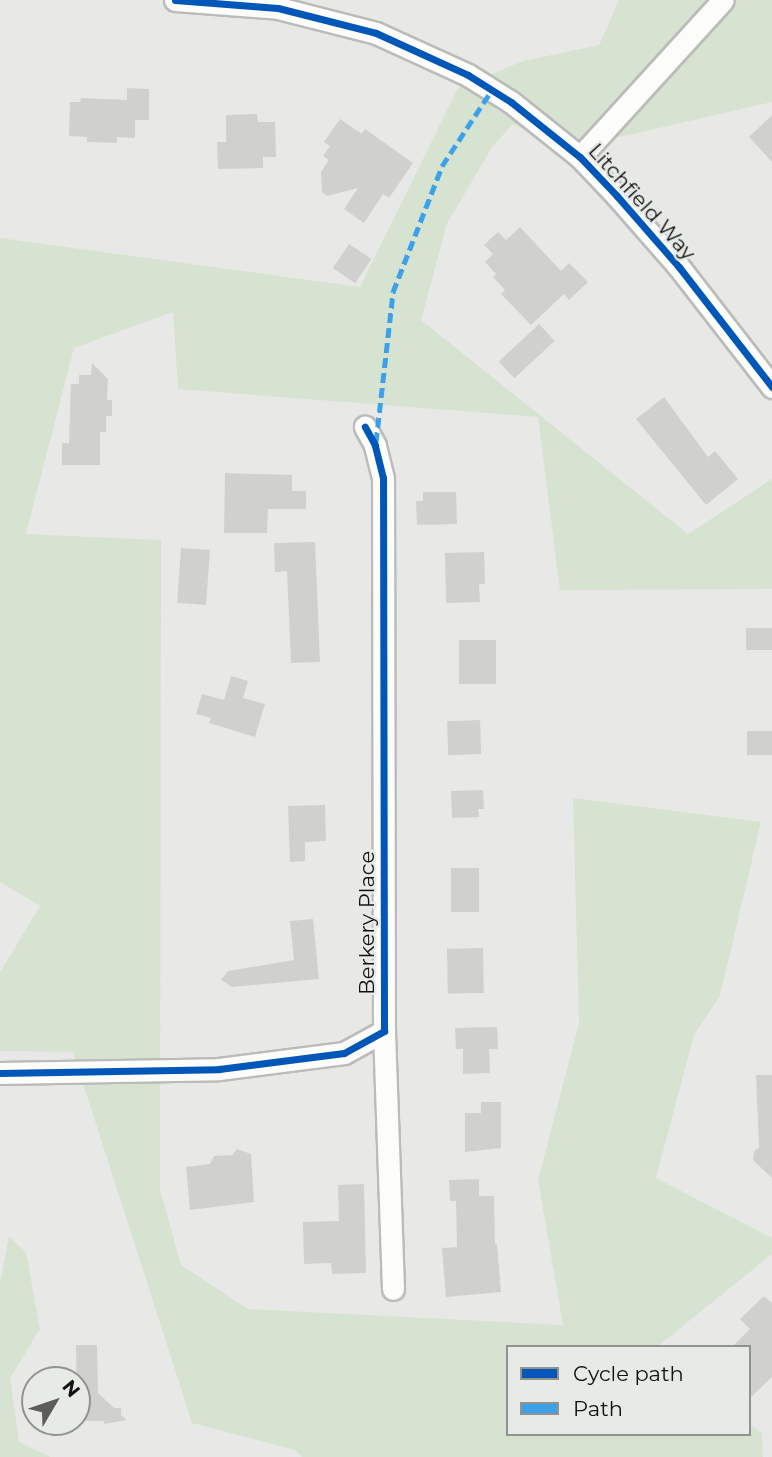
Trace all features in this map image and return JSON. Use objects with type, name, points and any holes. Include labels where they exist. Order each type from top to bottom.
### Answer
[{"type":"street","name":"Litchfield Way","points":[[175,0],[278,8],[376,33],[468,75],[511,102],[580,157],[679,267],[772,387]]},
{"type":"street","points":[[580,157],[723,0]]},
{"type":"street","name":"Berkery Place","points":[[365,427],[376,445],[383,478],[384,1031],[393,1289]]},
{"type":"street","points":[[0,1073],[219,1069],[344,1053],[384,1031]]},
{"type":"green space","points":[[619,0],[772,0],[772,102],[564,150],[513,124],[492,147],[447,224],[421,320],[688,534],[772,479],[772,589],[560,590],[538,417],[178,389],[173,312],[74,348],[26,534],[161,540],[160,1189],[181,1265],[248,1309],[563,1325],[538,1180],[579,1023],[573,798],[761,822],[720,996],[694,1035],[656,1178],[772,1238],[772,1254],[659,1345],[506,1345],[506,1436],[751,1436],[751,1425],[762,1433],[763,1457],[302,1457],[295,1450],[192,1423],[73,1052],[0,1051],[0,972],[40,906],[0,882],[0,238],[360,287],[458,88],[523,61],[599,45]]},
{"type":"green space","points":[[9,1236],[26,1252],[40,1329],[10,1378],[19,1442],[51,1457],[0,1457],[0,1284]]},
{"type":"building","points":[[127,88],[149,89],[149,120],[135,120],[135,138],[117,137],[117,143],[87,142],[87,137],[69,136],[70,102],[80,102],[81,98],[127,100]]},
{"type":"building","points":[[257,114],[258,122],[275,122],[276,157],[263,157],[263,168],[218,169],[217,142],[226,142],[226,115]]},
{"type":"building","points":[[772,115],[772,162],[749,137]]},
{"type":"building","points":[[340,119],[362,134],[365,129],[413,163],[389,198],[383,194],[364,223],[344,209],[358,188],[327,196],[322,192],[321,172],[329,160],[323,156],[330,146],[324,142]]},
{"type":"building","points":[[520,227],[561,271],[569,263],[588,282],[569,300],[564,294],[531,325],[501,294],[505,290],[493,277],[496,274],[485,262],[493,254],[484,245],[498,232],[506,240]]},
{"type":"building","points":[[349,244],[371,259],[355,283],[333,268]]},
{"type":"building","points":[[539,324],[555,341],[514,378],[499,362]]},
{"type":"building","points":[[92,363],[108,379],[107,400],[112,400],[112,416],[106,416],[106,432],[100,432],[100,465],[62,465],[62,443],[69,443],[71,384],[79,384],[79,375],[91,375]]},
{"type":"building","points":[[664,397],[708,457],[715,451],[738,479],[706,505],[636,419]]},
{"type":"building","points":[[225,473],[292,475],[292,491],[306,491],[306,509],[268,509],[267,533],[224,533]]},
{"type":"building","points":[[423,492],[456,492],[457,524],[417,525],[416,501],[423,501]]},
{"type":"building","points":[[315,542],[320,662],[291,663],[287,571],[275,572],[274,543]]},
{"type":"building","points":[[181,548],[210,550],[206,605],[177,603]]},
{"type":"building","points":[[484,552],[485,584],[479,584],[480,602],[446,603],[445,553]]},
{"type":"building","points":[[746,628],[772,628],[772,650],[746,650]]},
{"type":"building","points":[[459,640],[496,640],[496,684],[459,684]]},
{"type":"building","points":[[231,676],[248,681],[243,698],[265,704],[255,737],[209,723],[211,718],[196,714],[202,694],[224,700]]},
{"type":"building","points":[[480,720],[481,754],[448,755],[447,721]]},
{"type":"building","points":[[747,731],[772,731],[772,755],[747,755]]},
{"type":"building","points":[[483,790],[484,809],[478,809],[479,817],[452,818],[451,791]]},
{"type":"building","points":[[325,805],[326,841],[305,842],[305,861],[290,862],[288,806]]},
{"type":"building","points":[[451,868],[479,868],[479,912],[451,912]]},
{"type":"building","points":[[313,919],[319,979],[232,987],[221,980],[228,971],[294,960],[290,921]]},
{"type":"building","points":[[483,948],[484,993],[448,994],[447,949]]},
{"type":"building","points":[[497,1027],[498,1049],[489,1049],[490,1073],[463,1074],[463,1049],[456,1049],[455,1028]]},
{"type":"building","points":[[756,1075],[772,1075],[772,1178],[753,1160],[754,1151],[759,1148]]},
{"type":"building","points":[[481,1102],[501,1102],[501,1148],[465,1152],[465,1113],[481,1113]]},
{"type":"building","points":[[237,1149],[251,1154],[254,1202],[190,1210],[186,1167],[210,1164],[214,1156],[232,1155]]},
{"type":"building","points":[[479,1179],[479,1196],[494,1196],[495,1244],[501,1292],[446,1297],[442,1248],[457,1247],[456,1201],[450,1201],[449,1180]]},
{"type":"building","points":[[364,1184],[366,1273],[332,1274],[331,1263],[304,1264],[303,1222],[339,1221],[338,1185]]},
{"type":"building","points":[[764,1296],[772,1303],[772,1377],[751,1397],[751,1345],[734,1345],[750,1329],[740,1319]]},
{"type":"building","points":[[76,1345],[97,1345],[98,1393],[114,1408],[121,1408],[121,1415],[127,1420],[104,1424],[104,1421],[91,1421],[91,1366],[76,1366]]},
{"type":"marked path","points":[[376,442],[393,292],[442,166],[492,90]]},
{"type":"cycle path","points":[[175,0],[278,8],[376,33],[468,75],[511,102],[580,157],[617,196],[679,267],[772,387]]},
{"type":"cycle path","points":[[0,1073],[219,1069],[344,1053],[384,1031],[383,478],[375,445],[365,427]]}]
